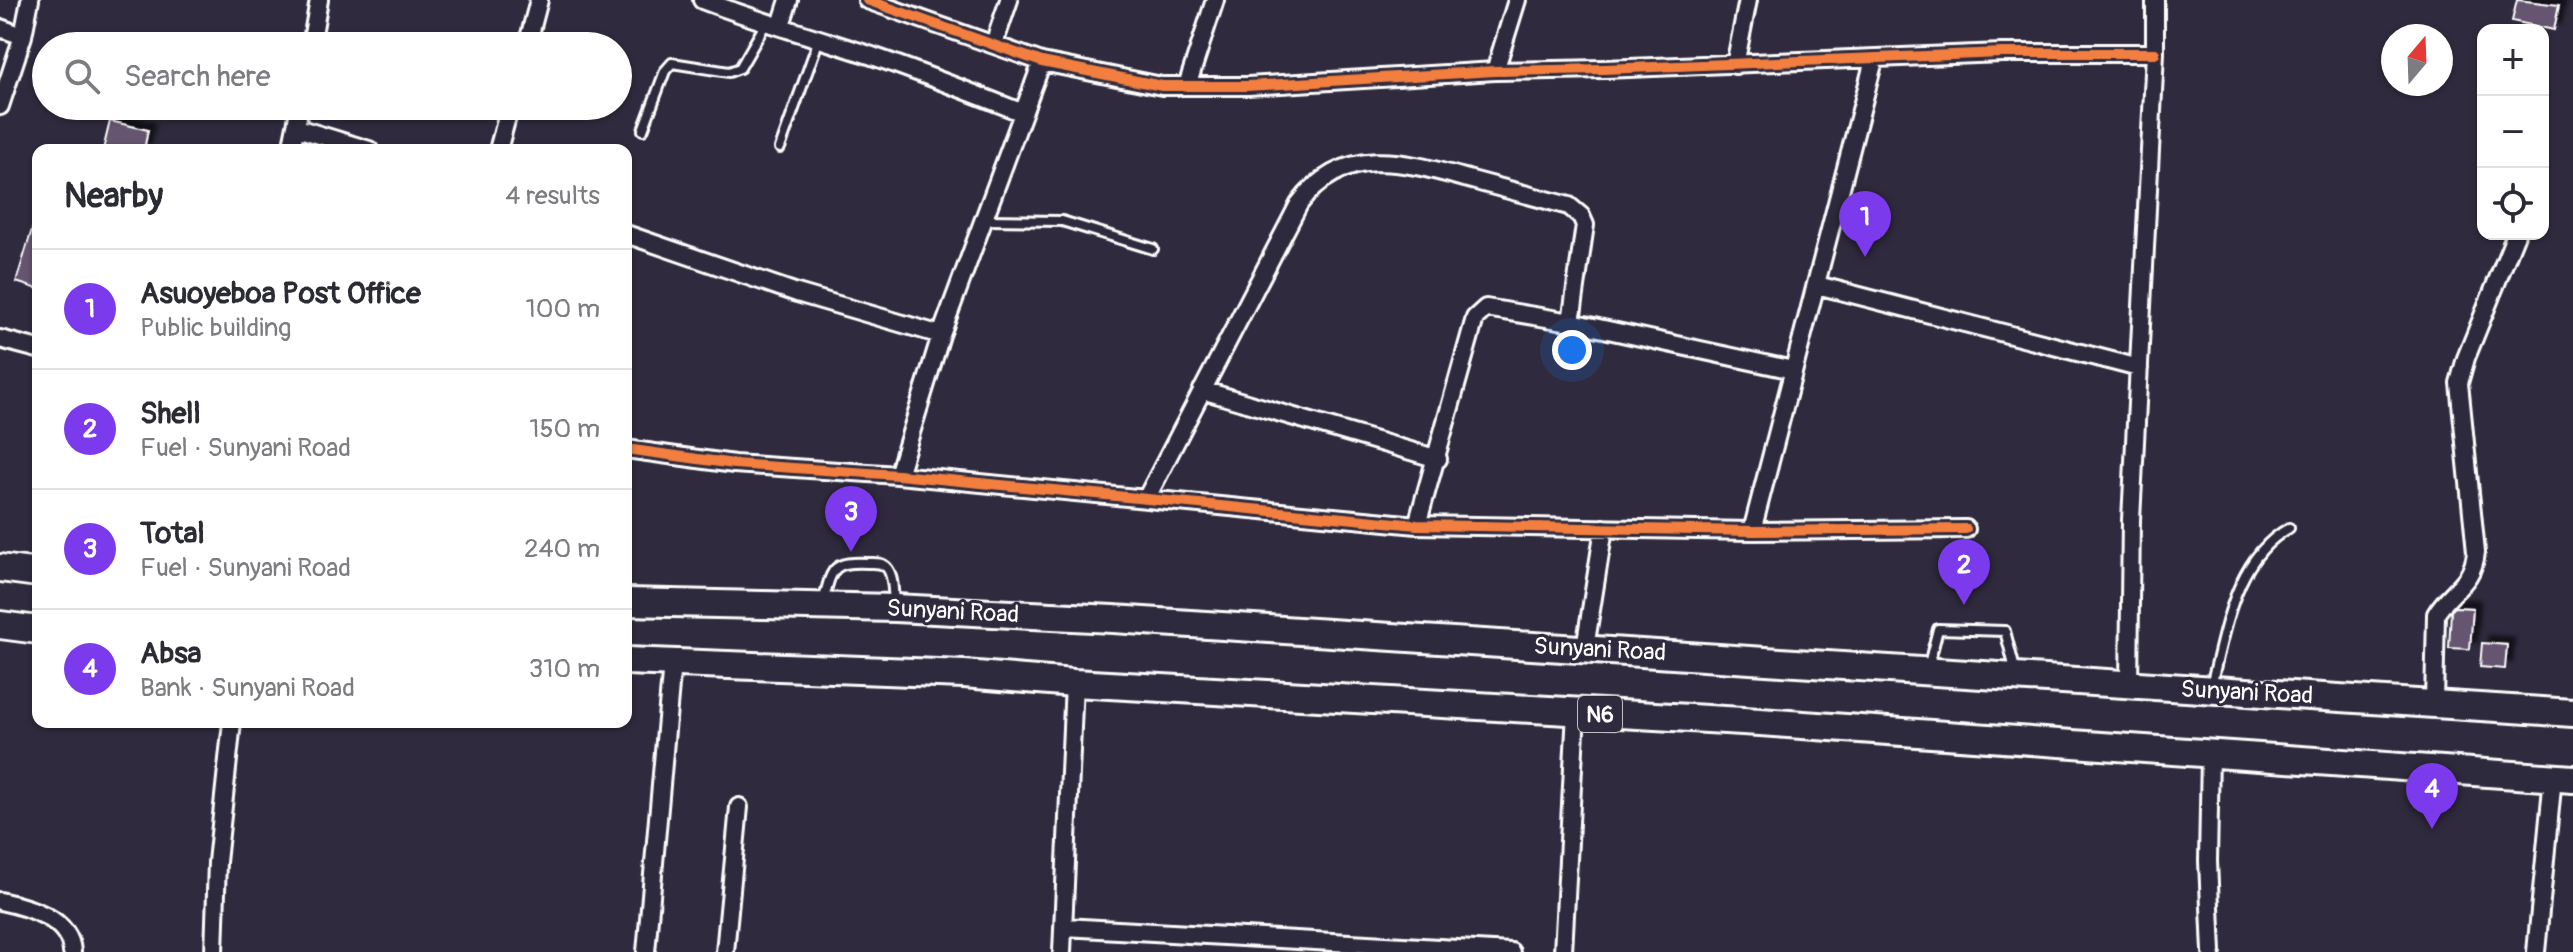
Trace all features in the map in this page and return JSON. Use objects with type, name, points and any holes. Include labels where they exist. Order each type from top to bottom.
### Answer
[{"type":"main road","points":[[0,568],[32,572]]},
{"type":"main road","name":"Sunyani Road","points":[[632,602],[895,608],[1113,619],[2573,713]]},
{"type":"main road","points":[[0,625],[32,629]]},
{"type":"main road","name":"N6","points":[[632,661],[964,674],[1760,722],[2563,778]]},
{"type":"street","points":[[0,106],[23,36],[30,0]]},
{"type":"street","points":[[313,32],[319,0]]},
{"type":"street","points":[[531,32],[539,0]]},
{"type":"street","points":[[702,0],[877,58],[1023,113]]},
{"type":"street","points":[[774,24],[789,0]]},
{"type":"street","points":[[867,0],[1042,62],[1162,86],[1247,86],[1495,71],[1735,65],[2002,53],[2155,53]]},
{"type":"street","points":[[994,44],[1009,0]]},
{"type":"street","points":[[1187,86],[1215,0]]},
{"type":"street","points":[[1495,71],[1517,0]]},
{"type":"street","points":[[1735,65],[1748,0]]},
{"type":"street","points":[[2129,685],[2131,520],[2155,53],[2155,0]]},
{"type":"street","points":[[0,28],[23,36]]},
{"type":"street","points":[[1752,531],[1874,60]]},
{"type":"street","points":[[898,475],[941,335],[1042,62]]},
{"type":"street","points":[[293,144],[298,120]]},
{"type":"street","points":[[500,144],[506,120]]},
{"type":"street","points":[[297,128],[349,144]]},
{"type":"street","points":[[1146,499],[1299,204],[1312,186],[1324,178],[1364,163],[1406,162],[1569,206],[1581,216],[1585,225],[1571,322]]},
{"type":"street","points":[[632,236],[797,293],[941,335]]},
{"type":"street","points":[[2434,702],[2436,614],[2443,603],[2466,582],[2475,567],[2459,383],[2514,240]]},
{"type":"street","points":[[1817,285],[2139,368]]},
{"type":"street","points":[[1417,525],[1438,459],[1475,318],[1486,308],[1571,322],[1793,370]]},
{"type":"street","points":[[0,339],[32,347]]},
{"type":"street","points":[[1202,390],[1438,459]]},
{"type":"street","points":[[632,450],[734,464],[898,475],[1417,525],[1752,531],[1966,529]]},
{"type":"street","points":[[1585,648],[1604,528]]},
{"type":"street","points":[[646,952],[672,663]]},
{"type":"street","points":[[1062,952],[1074,683]]},
{"type":"street","points":[[1563,952],[1576,712]]},
{"type":"street","points":[[214,952],[217,862],[231,728]]},
{"type":"street","points":[[2210,754],[2208,861],[2212,952]]},
{"type":"street","points":[[2536,952],[2563,778]]},
{"type":"street","points":[[725,952],[739,807]]},
{"type":"street","points":[[0,901],[48,916],[63,929],[72,945],[72,952]]},
{"type":"street","points":[[1064,927],[1511,952]]},
{"type":"lane","points":[[643,130],[665,71],[672,63],[729,72],[740,68],[774,24]]},
{"type":"lane","points":[[780,148],[819,39]]},
{"type":"lane","points":[[985,220],[1062,221],[1153,249]]},
{"type":"lane","points":[[2210,690],[2240,579],[2270,539],[2289,528]]},
{"type":"lane","points":[[822,606],[831,572],[838,565],[848,562],[881,563],[887,568],[895,608]]},
{"type":"lane","points":[[1927,671],[1938,629],[2005,631],[2018,678]]},
{"type":"building","points":[[2517,0],[2559,5],[2554,30],[2549,29],[2549,24],[2512,21]]},
{"type":"building","points":[[110,121],[148,130],[145,144],[104,144]]},
{"type":"building","points":[[32,230],[32,287],[16,282]]},
{"type":"building","points":[[2455,607],[2473,608],[2470,649],[2449,648],[2451,611]]},
{"type":"building","points":[[2482,643],[2507,645],[2505,669],[2480,667]]},
{"type":"cycle path","points":[[867,0],[1042,62],[1162,86],[1247,86],[1495,71],[2002,53],[2155,53]]},
{"type":"cycle path","points":[[632,450],[734,464],[898,475],[1417,525],[1752,531],[1966,529]]},
{"type":"place","name":"Asuoyeboa Post Office","points":[[1865,257]]},
{"type":"place","name":"Total","points":[[851,552]]},
{"type":"place","name":"Shell","points":[[1964,605]]},
{"type":"place","name":"Absa","points":[[2432,829]]}]
